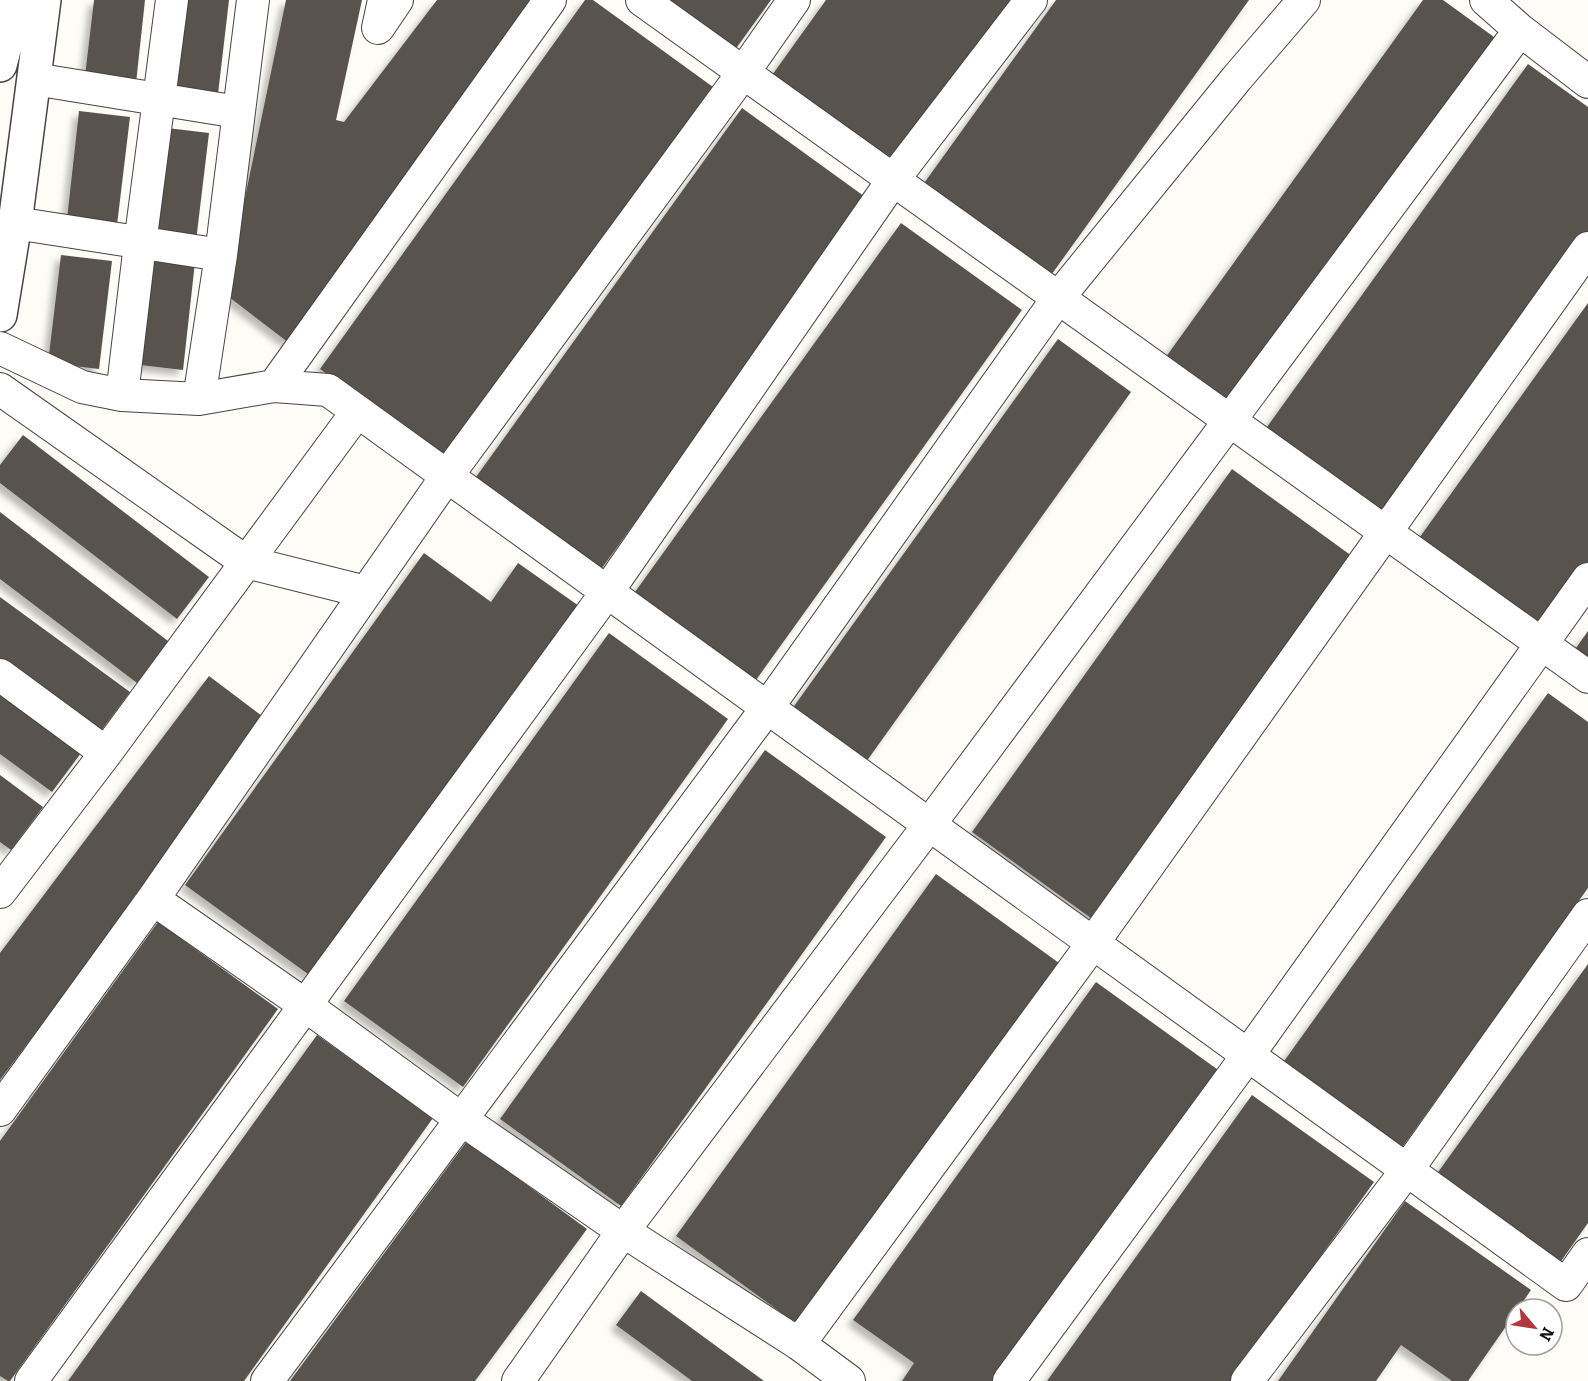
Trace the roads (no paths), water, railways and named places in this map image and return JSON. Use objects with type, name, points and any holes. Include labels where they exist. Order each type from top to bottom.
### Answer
[{"type":"street","points":[[0,65],[17,0]]},
{"type":"street","points":[[0,315],[15,223],[44,0]]},
{"type":"street","points":[[123,395],[172,0]]},
{"type":"street","points":[[199,399],[221,255],[253,0]]},
{"type":"street","points":[[384,0],[378,27],[397,0]]},
{"type":"street","points":[[274,386],[550,0]]},
{"type":"street","points":[[642,0],[1588,677]]},
{"type":"street","points":[[0,1110],[153,899],[447,476],[794,0]]},
{"type":"street","points":[[31,1381],[607,592],[893,180],[1030,0]]},
{"type":"street","points":[[267,1381],[767,708],[1058,298],[1237,78],[1304,0]]},
{"type":"street","points":[[1486,0],[1520,30],[1588,82]]},
{"type":"street","points":[[519,1381],[623,1232],[929,825],[1520,30]]},
{"type":"street","points":[[34,79],[238,112]]},
{"type":"street","points":[[15,223],[221,255]]},
{"type":"street","points":[[799,1344],[1093,943],[1588,248]]},
{"type":"street","points":[[0,348],[82,387],[123,395],[199,399],[274,386],[328,390],[1566,1285],[1588,1254]]},
{"type":"street","points":[[0,389],[246,562],[366,592]]},
{"type":"street","points":[[0,891],[106,753],[357,412]]},
{"type":"street","points":[[1009,1381],[1248,1055],[1588,579]]},
{"type":"street","points":[[0,675],[106,753]]},
{"type":"street","points":[[153,899],[306,1005],[461,1119],[623,1232],[799,1344],[849,1381]]},
{"type":"street","points":[[1247,1381],[1407,1170],[1588,915]]}]
